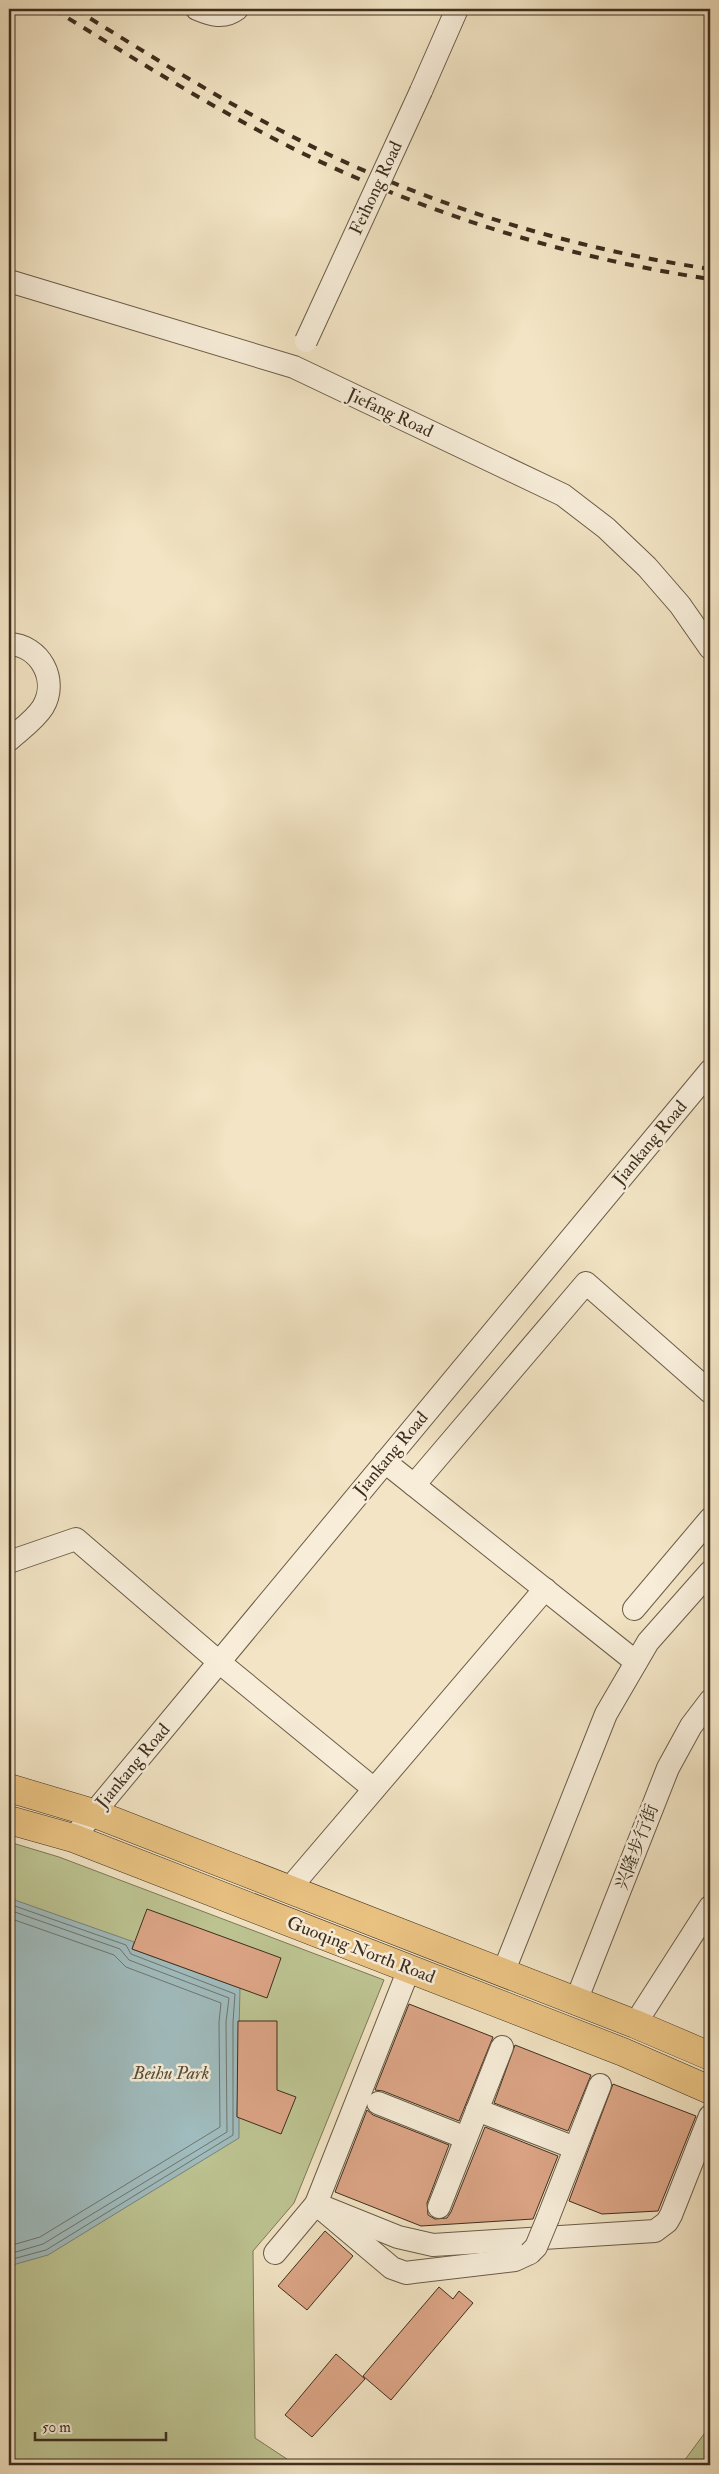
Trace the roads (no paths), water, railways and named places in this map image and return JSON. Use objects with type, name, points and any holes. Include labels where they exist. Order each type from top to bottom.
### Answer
[{"type":"main road","name":"Guoqing North Road","points":[[9,1788],[93,1813],[635,2024],[710,2056]]},
{"type":"main road","name":"Guoqing North Road","points":[[9,1820],[73,1838],[623,2052],[710,2090]]},
{"type":"street","points":[[196,9],[216,16],[224,16],[237,9]]},
{"type":"street","name":"Feihong Road","points":[[294,367],[458,9]]},
{"type":"street","name":"Jiefang Road","points":[[9,281],[294,367],[563,495],[606,528],[647,567],[680,605],[710,648]]},
{"type":"street","points":[[9,644],[21,646],[36,655],[46,670],[49,689],[47,698],[37,714],[9,740]]},
{"type":"street","name":"Jiankang Road","points":[[73,1838],[710,1071]]},
{"type":"street","points":[[414,1484],[586,1283],[710,1392]]},
{"type":"street","points":[[385,1462],[636,1662]]},
{"type":"street","points":[[634,1609],[710,1519]]},
{"type":"street","points":[[9,1562],[76,1539],[219,1662],[374,1789]]},
{"type":"street","points":[[503,1973],[606,1714],[648,1642],[710,1572]]},
{"type":"street","points":[[289,1889],[544,1589]]},
{"type":"street","name":"兴隆步行街","points":[[576,2001],[668,1768],[691,1726],[710,1701]]},
{"type":"street","points":[[635,2024],[710,1907]]},
{"type":"street","points":[[275,2253],[316,2204],[409,1969]]},
{"type":"street","points":[[439,2207],[502,2047]]},
{"type":"street","points":[[316,2204],[386,2263],[399,2271],[413,2272],[515,2260],[530,2253],[536,2247],[600,2085]]},
{"type":"street","points":[[378,2103],[466,2138]]},
{"type":"street","points":[[477,2110],[575,2148]]},
{"type":"street","points":[[316,2204],[404,2239],[433,2245],[655,2231],[667,2222],[671,2215],[710,2116]]},
{"type":"water","points":[[9,1898],[134,1942],[132,1949],[240,1988],[237,2117],[239,2118],[239,2138],[48,2255],[9,2266]]},
{"type":"railway","points":[[53,9],[240,120],[304,154],[402,197],[502,232],[554,247],[657,270],[710,279]]},
{"type":"railway","points":[[75,9],[248,113],[355,167],[453,206],[554,237],[658,260],[710,269]]},
{"type":"park label","name":"Beihu Park","points":[[171,2073]]}]
